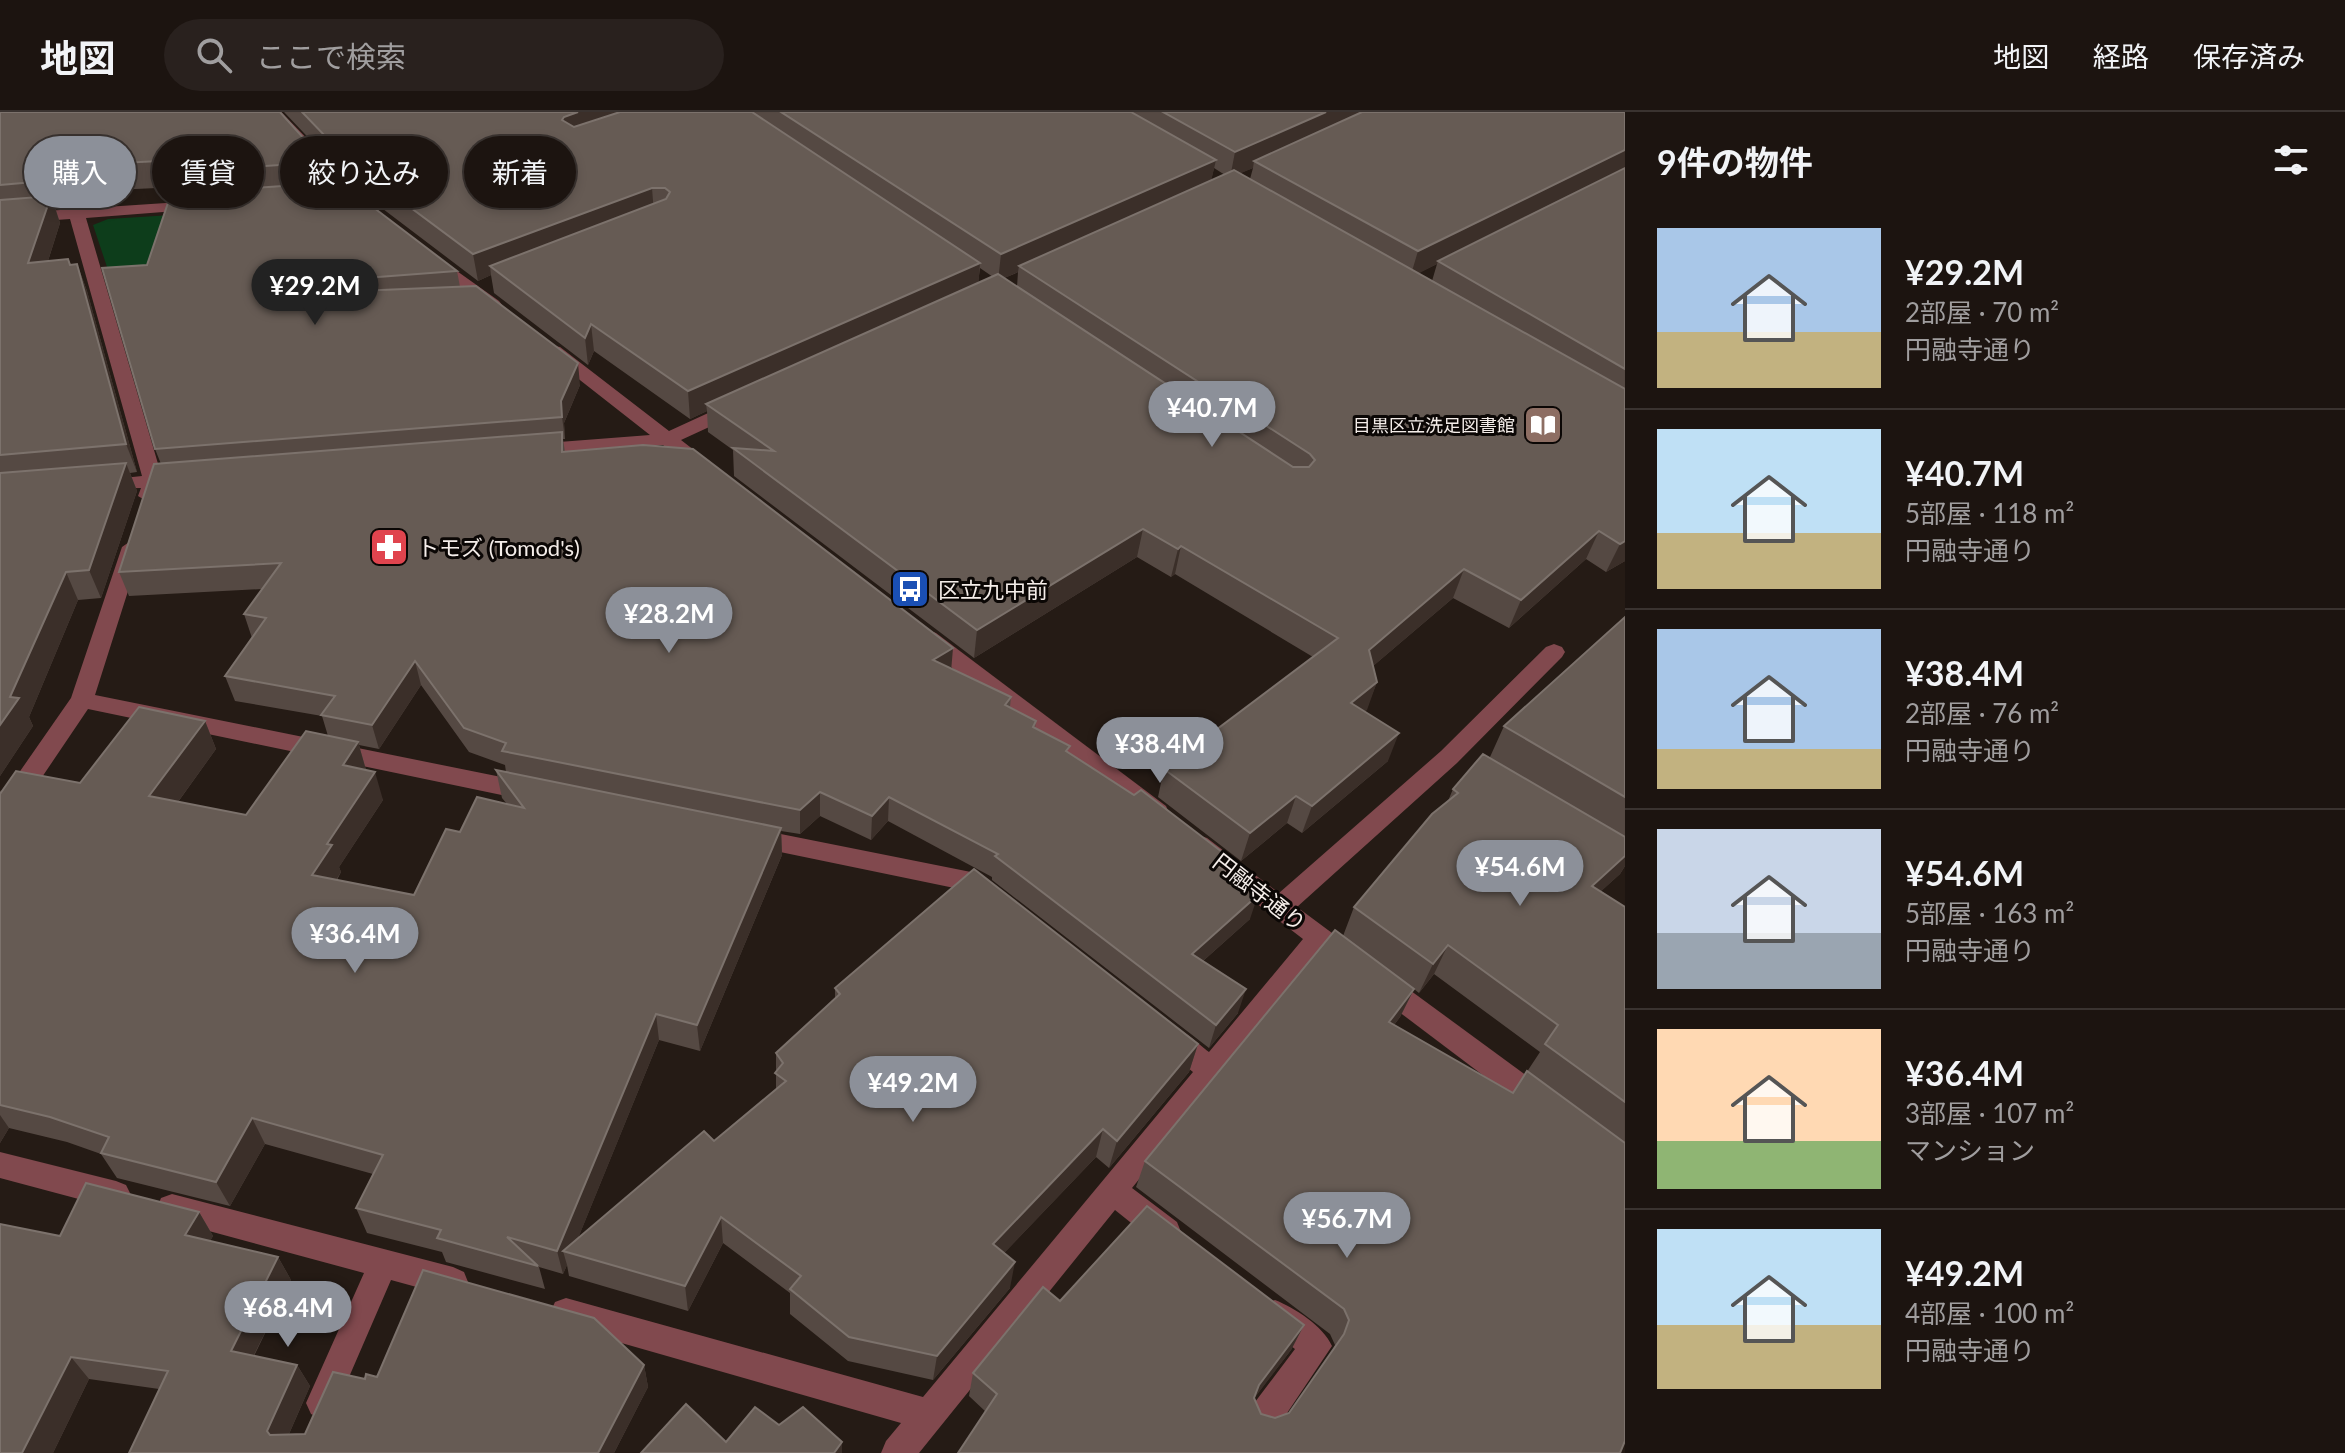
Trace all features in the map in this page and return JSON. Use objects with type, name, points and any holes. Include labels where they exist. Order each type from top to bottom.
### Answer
[{"type":"street","points":[[273,112],[342,196],[375,214]]},
{"type":"street","points":[[0,219],[172,208]]},
{"type":"street","points":[[0,819],[82,700],[153,481],[77,215]]},
{"type":"street","points":[[425,252],[483,292],[510,318]]},
{"type":"street","points":[[456,301],[483,292]]},
{"type":"street","points":[[534,336],[730,487]]},
{"type":"street","points":[[512,452],[668,439],[754,400]]},
{"type":"street","points":[[76,487],[199,477]]},
{"type":"street","name":"円融寺通り","points":[[905,621],[1319,938],[1561,1118]]},
{"type":"street","points":[[1280,907],[1449,757],[1554,652]]},
{"type":"street","points":[[82,700],[550,796]]},
{"type":"street","points":[[1449,757],[1476,773]]},
{"type":"street","points":[[721,831],[971,882],[1007,911]]},
{"type":"street","points":[[898,1453],[1319,938]]},
{"type":"street","points":[[1151,1023],[1211,1070]]},
{"type":"street","points":[[0,1165],[475,1288]]},
{"type":"street","points":[[1113,1191],[1189,1249]]},
{"type":"street","points":[[307,1437],[384,1262]]},
{"type":"street","points":[[1253,1298],[1316,1346],[1261,1422]]},
{"type":"street","points":[[536,1305],[930,1415]]},
{"type":"green space","points":[[172,215],[149,285],[114,288],[93,225],[108,219]]},
{"type":"building","points":[[0,112],[280,112],[302,136],[280,136],[280,165],[264,166],[264,136],[152,136],[152,161],[136,162],[136,136],[24,136],[24,183],[0,185]]},
{"type":"building","points":[[302,112],[578,112],[562,120],[574,127],[620,112],[752,112],[980,263],[688,391],[591,324],[585,338],[490,266],[666,199],[670,192],[665,188],[652,188],[473,254],[411,208],[448,208],[448,136],[325,136]]},
{"type":"building","points":[[781,112],[1131,112],[1216,160],[1001,254]]},
{"type":"building","points":[[1163,112],[1326,112],[1235,152]]},
{"type":"building","points":[[1362,112],[1625,112],[1625,150],[1418,251],[1254,161]]},
{"type":"building","points":[[1625,168],[1625,369],[1438,261]]},
{"type":"building","points":[[1234,170],[1625,389],[1625,541],[1620,544],[1599,531],[1521,600],[1464,569],[1369,650],[1377,682],[1351,703],[1399,733],[1312,806],[1296,796],[1250,833],[1164,769],[1338,638],[1181,546],[1178,549],[1143,529],[977,630],[733,448],[774,451],[706,404],[998,274],[1293,467],[1309,467],[1315,460],[1310,454],[1019,266]]},
{"type":"building","points":[[280,186],[280,208],[374,208],[457,271],[365,278],[353,285],[357,291],[476,286],[578,363],[561,401],[562,417],[155,449],[102,268],[147,265],[166,208],[264,208],[264,187]]},
{"type":"building","points":[[24,198],[24,208],[47,208],[28,263],[68,259],[70,265],[77,264],[126,444],[0,455],[0,200]]},
{"type":"building","points":[[562,432],[562,452],[643,445],[693,449],[953,648],[933,660],[1011,697],[1005,705],[1036,721],[1033,727],[1070,746],[1066,751],[1134,795],[1141,790],[1226,855],[1215,864],[1258,895],[1192,954],[1246,989],[1216,1025],[995,856],[998,854],[889,797],[872,816],[820,792],[800,810],[502,751],[506,743],[464,728],[415,661],[372,725],[321,715],[335,696],[225,676],[266,618],[244,614],[281,563],[119,572],[154,464]]},
{"type":"building","points":[[126,463],[89,570],[66,572],[10,697],[19,698],[0,725],[0,473]]},
{"type":"building","points":[[1625,617],[1625,797],[1504,726]]},
{"type":"building","points":[[139,707],[205,721],[149,796],[246,815],[306,731],[358,742],[343,765],[375,772],[327,844],[332,845],[312,875],[414,895],[446,829],[460,832],[477,797],[524,808],[496,770],[781,828],[697,1025],[656,1014],[557,1251],[507,1237],[538,1266],[437,1238],[441,1230],[356,1208],[383,1155],[252,1118],[216,1182],[101,1153],[109,1137],[50,1117],[0,1105],[0,794],[16,771],[80,783]]},
{"type":"building","points":[[1483,754],[1625,837],[1625,856],[1592,886],[1625,907],[1625,1102],[1545,1044],[1558,1025],[1448,945],[1433,964],[1354,907],[1432,814],[1458,793],[1453,789]]},
{"type":"building","points":[[974,869],[1198,1044],[1117,1141],[1103,1129],[993,1244],[1015,1262],[937,1356],[849,1337],[790,1289],[801,1276],[721,1217],[685,1286],[563,1251],[704,1131],[714,1141],[786,1081],[775,1073],[783,1063],[776,1053],[840,994],[835,988]]},
{"type":"building","points":[[1335,930],[1414,989],[1389,1022],[1513,1093],[1527,1071],[1625,1143],[1625,1441],[1620,1453],[958,1453],[997,1394],[973,1373],[1043,1287],[1060,1301],[1147,1206],[1304,1325],[1259,1385],[1254,1398],[1261,1414],[1275,1418],[1289,1413],[1344,1334],[1349,1320],[1344,1309],[1145,1161]]},
{"type":"building","points":[[86,1183],[199,1212],[185,1235],[278,1257],[231,1351],[297,1365],[267,1431],[270,1435],[305,1434],[333,1372],[365,1379],[366,1374],[377,1377],[423,1270],[594,1318],[644,1365],[598,1453],[129,1453],[168,1371],[71,1357],[22,1453],[0,1453],[0,1224],[60,1236]]},
{"type":"building","points":[[686,1404],[726,1442],[755,1407],[779,1425],[803,1407],[842,1442],[834,1453],[641,1453]]},
{"type":"place","name":"目黒区立洗足図書館","points":[[1543,425]]},
{"type":"place","name":"トモズ (Tomod's)","points":[[389,547]]},
{"type":"place","name":"区立九中前","points":[[910,589]]}]
